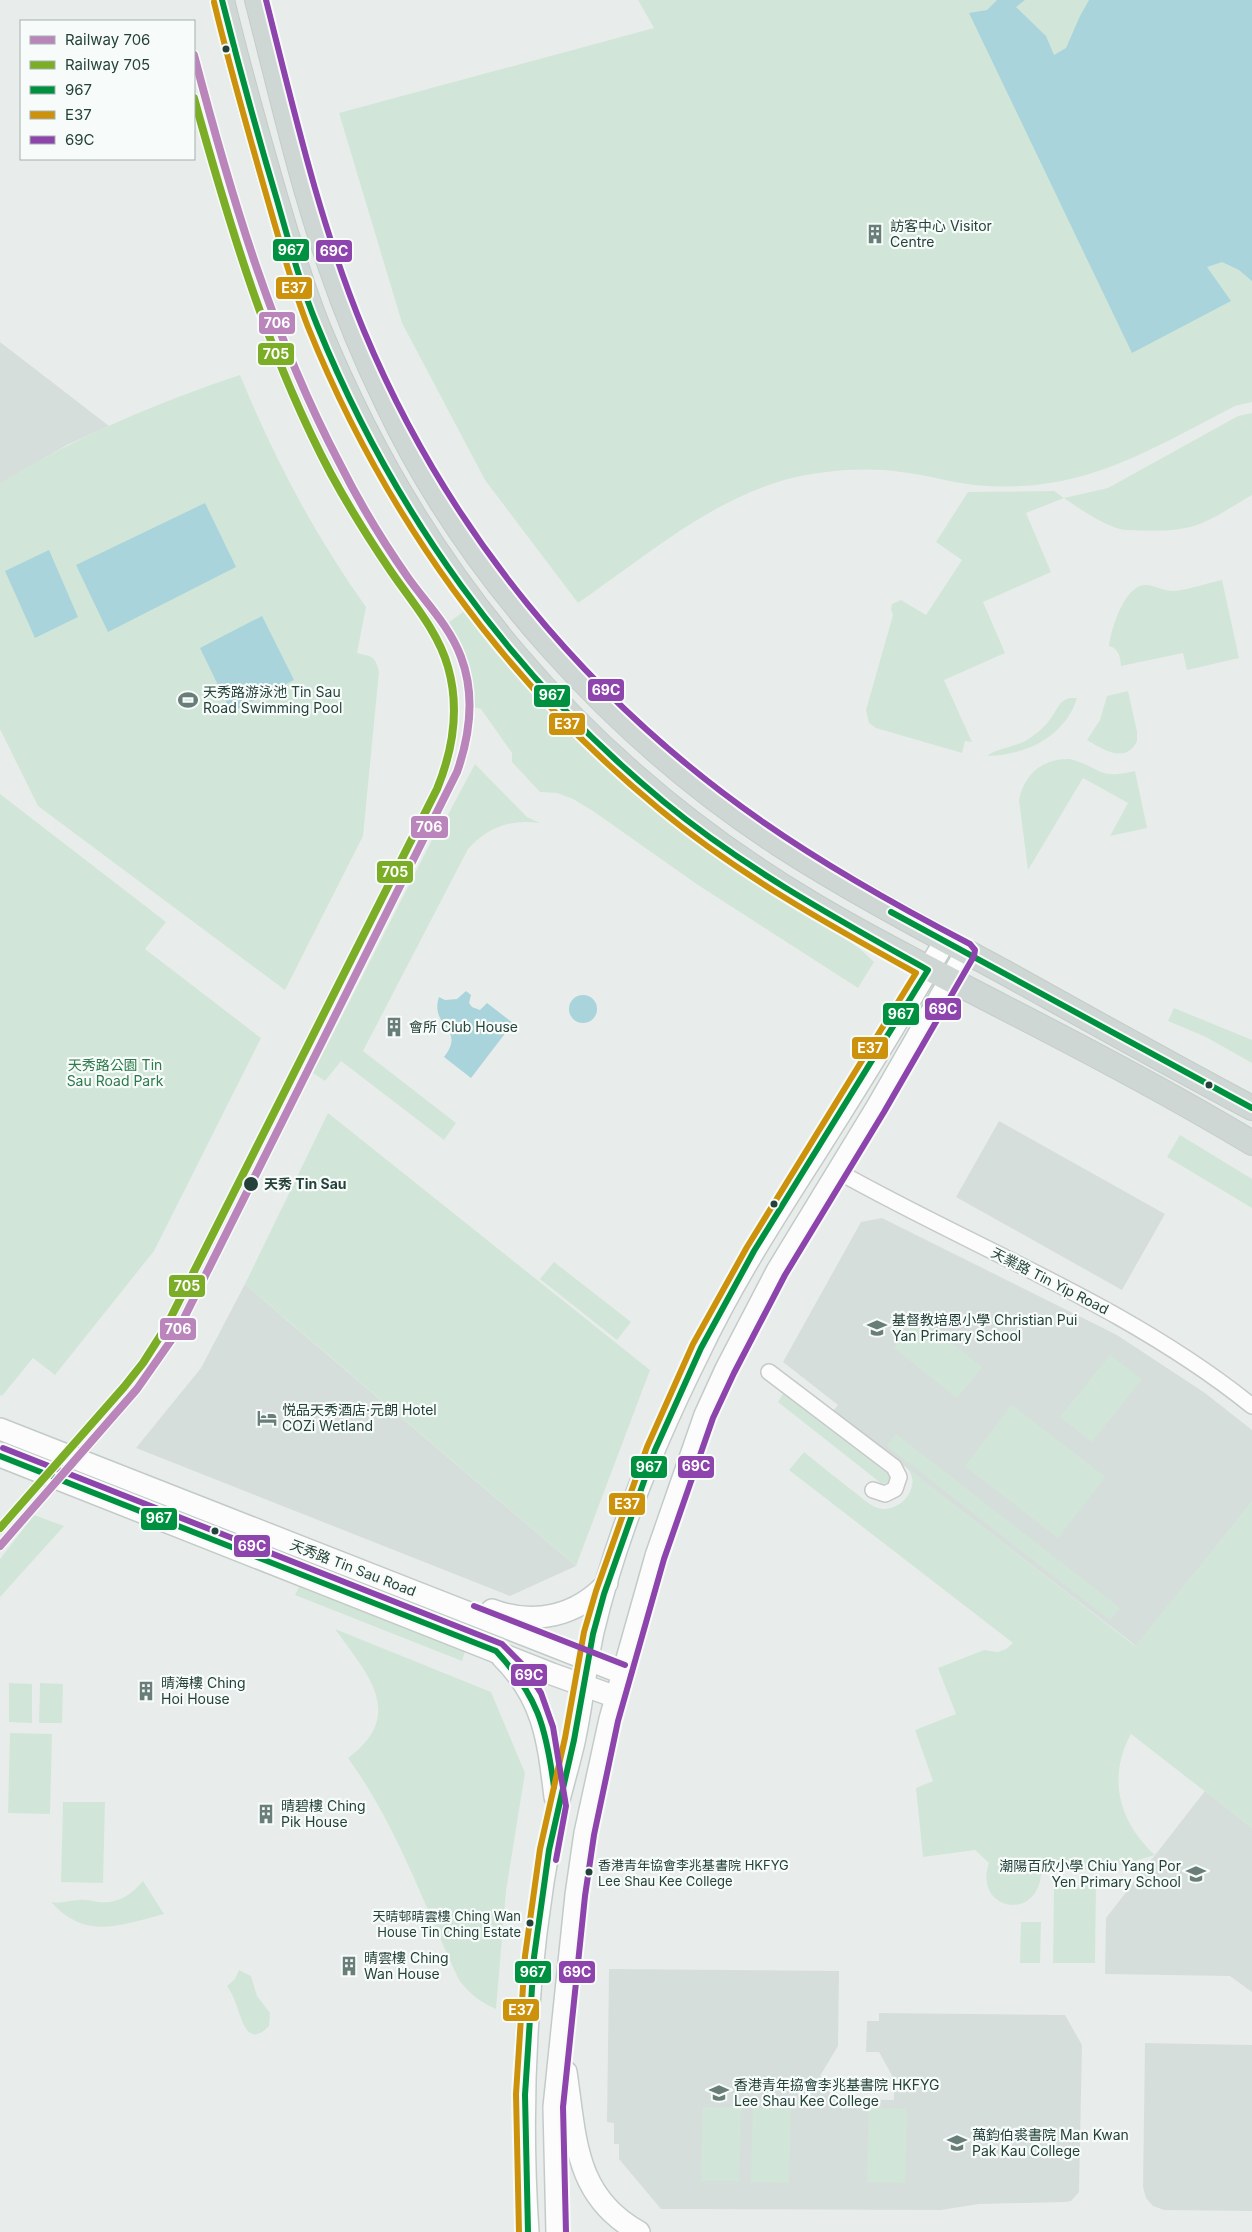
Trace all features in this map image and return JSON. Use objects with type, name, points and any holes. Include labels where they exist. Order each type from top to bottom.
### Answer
[{"type":"main road","points":[[222,0],[271,180],[317,323],[352,404],[383,466],[410,512],[467,597],[533,677],[574,720],[663,801],[759,872],[928,970],[946,987],[1068,1058],[1160,1090],[1252,1143]]},
{"type":"main road","points":[[257,0],[315,217],[329,263],[357,336],[407,444],[465,536],[494,577],[531,623],[592,689],[640,737],[684,775],[778,844],[872,901],[1252,1108]]},
{"type":"street","points":[[528,2232],[525,2107],[527,2040],[541,1899],[557,1806],[574,1743],[588,1660],[608,1583],[650,1463],[680,1392],[724,1303],[778,1211],[897,1024],[945,940]]},
{"type":"street","points":[[557,2232],[554,2107],[572,1923],[585,1833],[622,1673],[656,1556],[705,1415],[726,1369],[769,1287],[966,952]]},
{"type":"street","name":"天業路 Tin Yip Road","points":[[838,1172],[1121,1317],[1203,1369],[1252,1406]]},
{"type":"street","points":[[769,1372],[898,1472],[899,1482],[892,1492],[880,1494],[873,1490]]},
{"type":"street","name":"天秀路 Tin Sau Road","points":[[0,1429],[622,1673]]},
{"type":"street","name":"天秀路 Tin Sau Road","points":[[0,1456],[616,1697]]},
{"type":"street","points":[[401,1586],[459,1597],[496,1612],[527,1618],[556,1616],[572,1610],[589,1600],[608,1583]]},
{"type":"street","points":[[496,1651],[516,1670],[534,1698],[540,1713],[548,1744],[557,1806]]},
{"type":"street","points":[[561,2045],[582,2169],[603,2205],[639,2232]]},
{"type":"shaded area","points":[[0,342],[109,426],[67,445],[0,484]]},
{"type":"shaded area","points":[[999,1121],[1165,1214],[1122,1290],[956,1197]]},
{"type":"shaded area","points":[[882,1218],[1117,1335],[1205,1393],[1252,1430],[1252,1502],[1136,1646],[833,1411],[838,1405],[783,1362],[861,1222]]},
{"type":"shaded area","points":[[245,1284],[576,1566],[510,1596],[136,1448],[201,1368]]},
{"type":"shaded area","name":"潮陽百欣小學 Chiu Yang Por Yen Primary School","points":[[1205,1791],[1252,1828],[1252,1992],[1230,1976],[1105,1974],[1106,1918]]},
{"type":"shaded area","points":[[609,1969],[839,1971],[838,2046],[820,2076],[833,2099],[894,2100],[894,2079],[879,2052],[866,2052],[867,2021],[879,2021],[879,2013],[1065,2015],[1082,2045],[1079,2192],[1071,2201],[1065,2202],[979,2204],[941,2210],[661,2209],[619,2159],[619,2144],[614,2144],[614,2123],[607,2122]]},
{"type":"shaded area","points":[[1145,2043],[1252,2045],[1252,2211],[1164,2210],[1153,2206],[1146,2198],[1143,2187]]},
{"type":"green space","points":[[638,0],[1252,0],[1252,402],[1235,406],[1146,452],[1117,464],[1087,475],[1056,482],[1023,486],[987,486],[965,484],[887,470],[833,471],[792,478],[763,487],[707,514],[578,603],[485,480],[402,323],[339,113],[654,28]]},
{"type":"green space","name":"天秀路游泳池 Tin Sau Road Swimming Pool","points":[[240,375],[296,495],[329,552],[366,607],[357,653],[372,658],[376,662],[379,672],[363,836],[285,990],[38,806],[0,729],[0,484],[57,451],[117,422],[178,397]]},
{"type":"green space","points":[[1252,413],[1252,495],[1208,520],[1193,526],[1174,530],[1119,529],[1085,512],[1064,498],[1108,488],[1238,416]]},
{"type":"green space","points":[[1054,491],[1064,498],[1026,513],[1051,572],[983,602],[1005,653],[944,680],[972,742],[965,741],[962,753],[876,728],[869,723],[866,710],[893,615],[891,610],[892,604],[901,600],[926,615],[962,560],[936,542],[968,492]]},
{"type":"green space","points":[[1222,580],[1239,658],[1187,670],[1183,653],[1121,666],[1118,653],[1109,646],[1112,630],[1125,601],[1137,587],[1144,585],[1174,591]]},
{"type":"green space","points":[[467,609],[774,892],[859,948],[874,962],[858,988],[698,885],[593,811],[573,799],[557,793],[540,792],[512,762],[512,753],[481,709],[474,707],[472,683],[464,653],[448,623]]},
{"type":"green space","points":[[1128,691],[1137,732],[1137,741],[1132,748],[1120,754],[1114,753],[1087,740],[1100,720],[1107,696]]},
{"type":"green space","points":[[1069,698],[1077,698],[1071,712],[1054,733],[1030,747],[1016,752],[988,756],[1030,738],[1046,724],[1060,704]]},
{"type":"green space","points":[[1060,759],[1070,759],[1106,774],[1135,771],[1147,828],[1110,836],[1128,803],[1083,778],[1028,870],[1019,800],[1025,782],[1036,769],[1043,765]]},
{"type":"green space","points":[[475,764],[527,817],[540,823],[519,822],[501,826],[484,835],[468,849],[363,1051],[456,1123],[444,1140],[341,1061],[325,1081],[313,1073],[434,836],[443,824]]},
{"type":"green space","name":"天秀路公園 Tin Sau Road Park","points":[[0,794],[166,922],[145,949],[261,1038],[154,1251],[55,1375],[33,1358],[2,1396],[0,1395]]},
{"type":"green space","points":[[1174,1008],[1252,1040],[1252,1063],[1206,1037],[1168,1021]]},
{"type":"green space","points":[[328,1113],[650,1370],[576,1566],[245,1284]]},
{"type":"green space","points":[[1180,1135],[1252,1179],[1252,1208],[1167,1157]]},
{"type":"green space","points":[[554,1262],[631,1322],[617,1340],[540,1279]]},
{"type":"green space","points":[[919,1317],[982,1367],[957,1398],[894,1348]]},
{"type":"green space","points":[[1110,1355],[1142,1379],[1092,1442],[1060,1417]]},
{"type":"green space","points":[[783,1394],[888,1474],[891,1479],[890,1482],[882,1484],[778,1402]]},
{"type":"green space","points":[[1012,1405],[1105,1477],[1058,1538],[965,1466]]},
{"type":"green space","points":[[896,1434],[1120,1608],[1110,1620],[887,1446]]},
{"type":"green space","points":[[804,1452],[869,1504],[884,1509],[900,1504],[911,1491],[911,1475],[906,1467],[1135,1646],[1252,1502],[1252,1828],[1131,1734],[1124,1750],[1120,1767],[1120,1799],[1125,1814],[1133,1828],[1155,1855],[1098,1870],[1082,1869],[1068,1865],[1055,1865],[1041,1875],[1037,1890],[1029,1900],[1018,1904],[1007,1904],[997,1900],[990,1891],[986,1879],[989,1863],[975,1850],[923,1857],[916,1788],[933,1781],[915,1730],[956,1714],[938,1668],[984,1650],[998,1652],[1006,1649],[1013,1643],[789,1470]]},
{"type":"green space","points":[[34,1515],[64,1526],[0,1597],[0,1559]]},
{"type":"green space","points":[[299,1587],[465,1652],[462,1661],[295,1595]]},
{"type":"green space","points":[[335,1629],[491,1692],[525,1773],[506,1891],[496,2009],[476,1997],[459,1980],[395,1838],[381,1811],[348,1758],[366,1742],[375,1726],[378,1710],[376,1694],[369,1678]]},
{"type":"green space","points":[[9,1683],[32,1684],[32,1723],[9,1722]]},
{"type":"green space","points":[[40,1683],[63,1684],[62,1723],[39,1723]]},
{"type":"green space","points":[[10,1733],[52,1734],[50,1814],[8,1813]]},
{"type":"green space","points":[[63,1802],[105,1802],[103,1883],[61,1882]]},
{"type":"green space","points":[[143,1881],[164,1914],[119,1925],[91,1926],[77,1922],[64,1914],[51,1902],[88,1900],[112,1902],[124,1898]]},
{"type":"green space","points":[[1054,1885],[1096,1885],[1095,1963],[1053,1963]]},
{"type":"green space","points":[[1021,1922],[1041,1922],[1040,1963],[1020,1963]]},
{"type":"green space","points":[[239,1970],[251,1976],[257,1996],[270,2013],[269,2026],[262,2032],[255,2034],[250,2033],[246,2029],[227,1986],[235,1979]]},
{"type":"green space","points":[[703,2107],[741,2108],[739,2181],[701,2181]]},
{"type":"green space","points":[[753,2108],[791,2109],[789,2183],[751,2182]]},
{"type":"green space","points":[[869,2108],[907,2109],[905,2183],[867,2182]]},
{"type":"water","points":[[997,0],[1025,0],[1016,7],[1046,36],[1054,55],[1066,48],[1089,0],[1252,0],[1252,281],[1239,270],[1222,262],[1207,267],[1231,301],[1132,353],[969,13],[987,10]]},
{"type":"water","points":[[205,503],[236,567],[108,632],[76,565]]},
{"type":"water","points":[[49,550],[78,617],[35,638],[5,571]]},
{"type":"water","points":[[262,616],[294,680],[231,712],[200,648]]},
{"type":"water","points":[[466,991],[471,995],[469,1003],[472,1007],[480,1010],[487,1003],[513,1023],[471,1078],[444,1057],[452,1039],[442,1022],[437,1007],[439,997],[445,1000],[457,999]]},
{"type":"water","points":[[583,995],[593,999],[597,1009],[593,1019],[583,1023],[573,1019],[569,1009],[573,999]]},
{"type":"rail line","name":"706","points":[[0,1546],[137,1389],[177,1332],[457,772],[468,729],[468,685],[461,657],[456,646],[444,626],[399,565],[364,508],[316,415],[294,366],[255,264],[223,160],[195,59]]},
{"type":"rail line","name":"705","points":[[0,1528],[124,1387],[143,1363],[166,1327],[437,789],[451,744],[454,698],[448,667],[438,641],[374,547],[345,499],[331,474],[288,383],[252,290],[195,101]]},
{"type":"transit line","name":"967","points":[[222,0],[290,247],[317,325],[347,393],[381,460],[419,524],[461,585],[506,644],[555,700],[608,753],[664,802],[726,849],[759,871],[826,912],[928,970],[754,1251],[701,1348],[655,1450],[604,1594],[593,1634],[574,1740],[549,1850],[534,1957],[525,2095],[528,2232]]},
{"type":"transit line","name":"69C","points":[[266,0],[309,167],[348,291],[364,331],[398,404],[436,474],[480,541],[528,605],[581,665],[638,721],[698,774],[763,822],[813,855],[891,901],[970,944],[975,950],[974,956],[884,1112],[785,1275],[734,1373],[713,1418],[664,1559],[618,1721],[594,1835],[585,1896],[563,2107],[566,2232]]},
{"type":"transit line","name":"E37","points":[[214,2],[277,233],[308,327],[338,396],[373,463],[411,527],[453,589],[499,649],[548,705],[602,758],[658,808],[750,876],[849,936],[916,973],[747,1247],[693,1344],[647,1447],[596,1591],[584,1632],[565,1738],[540,1849],[525,1956],[516,2094],[519,2232]]},
{"type":"transit line","name":"967","points":[[891,912],[1252,1108]]},
{"type":"transit line","name":"69C","points":[[3,1448],[502,1644],[522,1664],[541,1693],[553,1727],[566,1806],[556,1860]]},
{"type":"transit line","name":"967","points":[[0,1456],[496,1651],[522,1683],[538,1713],[547,1747],[554,1787]]},
{"type":"transit line","name":"69C","points":[[474,1606],[625,1665]]},
{"type":"place","name":"訪客中心 Visitor Centre","points":[[875,234]]},
{"type":"place","name":"天秀路游泳池 Tin Sau Road Swimming Pool","points":[[188,700]]},
{"type":"place","name":"會所 Club House","points":[[394,1027]]},
{"type":"place","name":"天秀 Tin Sau","points":[[251,1184]]},
{"type":"place","name":"基督教培恩小學 Christian Pui Yan Primary School","points":[[877,1328]]},
{"type":"place","name":"悦品天秀酒店‧元朗 Hotel COZi Wetland","points":[[267,1418]]},
{"type":"place","name":"晴海樓 Ching Hoi House","points":[[146,1691]]},
{"type":"place","name":"晴碧樓 Ching Pik House","points":[[266,1814]]},
{"type":"place","name":"香港青年協會李兆基書院 HKFYG Lee Shau Kee College","points":[[589,1872]]},
{"type":"place","name":"潮陽百欣小學 Chiu Yang Por Yen Primary School","points":[[1196,1874]]},
{"type":"place","name":"天晴邨晴雲樓 Ching Wan House Tin Ching Estate","points":[[530,1923]]},
{"type":"place","name":"晴雲樓 Ching Wan House","points":[[349,1966]]},
{"type":"place","name":"香港青年拹會李兆基書院 HKFYG Lee Shau Kee College","points":[[719,2093]]},
{"type":"place","name":"萬鈞伯裘書院 Man Kwan Pak Kau College","points":[[957,2143]]}]
